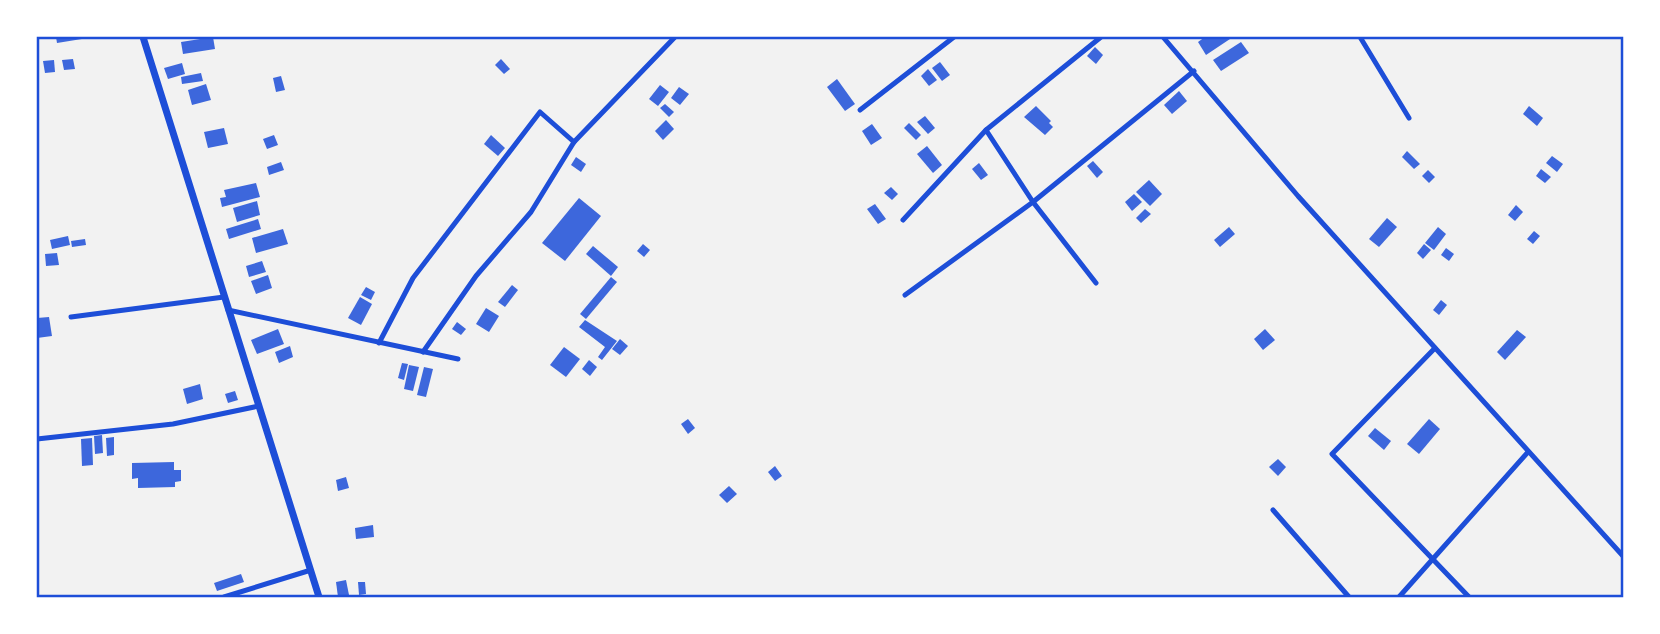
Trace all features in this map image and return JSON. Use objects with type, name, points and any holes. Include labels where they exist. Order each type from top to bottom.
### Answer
[{"type":"street","points":[[143,37],[319,597]]},
{"type":"street","points":[[423,352],[476,276],[531,212],[574,142],[675,37]]},
{"type":"street","points":[[860,110],[954,37]]},
{"type":"street","points":[[903,220],[986,130],[1101,37]]},
{"type":"street","points":[[1163,37],[1298,197],[1623,556]]},
{"type":"street","points":[[1360,37],[1409,118]]},
{"type":"street","points":[[905,295],[1033,202],[1194,71]]},
{"type":"street","points":[[379,343],[413,278],[540,111],[574,142]]},
{"type":"street","points":[[986,130],[1033,202],[1096,283]]},
{"type":"street","points":[[71,317],[224,297]]},
{"type":"street","points":[[228,310],[457,359]]},
{"type":"street","points":[[1435,348],[1332,454],[1469,597]]},
{"type":"street","points":[[37,439],[173,424],[259,406]]},
{"type":"street","points":[[1399,597],[1528,452]]},
{"type":"street","points":[[1272,510],[1349,597]]},
{"type":"street","points":[[224,597],[311,570]]},
{"type":"building","points":[[56,37],[87,37],[88,38],[57,43]]},
{"type":"building","points":[[213,37],[215,49],[183,54],[181,42]]},
{"type":"building","points":[[1205,37],[1233,37],[1206,55],[1198,42]]},
{"type":"building","points":[[1241,42],[1249,53],[1221,71],[1213,60]]},
{"type":"building","points":[[1095,47],[1103,55],[1096,64],[1087,56]]},
{"type":"building","points":[[73,59],[75,69],[64,70],[62,60]]},
{"type":"building","points":[[501,59],[510,69],[504,74],[495,65]]},
{"type":"building","points":[[54,60],[55,72],[45,73],[43,61]]},
{"type":"building","points":[[940,62],[950,75],[942,81],[932,68]]},
{"type":"building","points":[[182,63],[185,74],[168,79],[164,68]]},
{"type":"building","points":[[928,69],[937,80],[929,86],[921,76]]},
{"type":"building","points":[[201,73],[203,81],[182,84],[181,77]]},
{"type":"building","points":[[281,76],[285,90],[276,92],[273,78]]},
{"type":"building","points":[[837,79],[855,104],[845,111],[827,87]]},
{"type":"building","points":[[206,84],[211,100],[192,105],[188,90]]},
{"type":"building","points":[[660,85],[669,92],[658,106],[649,99]]},
{"type":"building","points":[[679,87],[689,94],[680,105],[671,98]]},
{"type":"building","points":[[1179,91],[1187,101],[1172,114],[1164,105]]},
{"type":"building","points":[[665,104],[674,112],[669,117],[660,108]]},
{"type":"building","points":[[1036,106],[1051,121],[1049,123],[1053,127],[1045,135],[1024,117]]},
{"type":"building","points":[[1529,106],[1543,118],[1537,126],[1523,114]]},
{"type":"building","points":[[925,116],[935,128],[928,134],[917,122]]},
{"type":"building","points":[[666,120],[674,129],[663,140],[655,131]]},
{"type":"building","points":[[909,123],[921,135],[916,140],[904,128]]},
{"type":"building","points":[[872,124],[882,138],[871,145],[862,131]]},
{"type":"building","points":[[224,128],[228,144],[208,148],[204,132]]},
{"type":"building","points":[[274,135],[278,145],[267,149],[263,139]]},
{"type":"building","points":[[491,135],[505,148],[498,156],[484,144]]},
{"type":"building","points":[[927,146],[942,165],[933,173],[917,154]]},
{"type":"building","points":[[1407,151],[1420,164],[1414,169],[1402,157]]},
{"type":"building","points":[[1552,156],[1563,164],[1557,172],[1546,163]]},
{"type":"building","points":[[576,157],[586,164],[581,172],[571,165]]},
{"type":"building","points":[[1093,161],[1103,172],[1097,178],[1087,166]]},
{"type":"building","points":[[281,162],[284,170],[269,175],[267,167]]},
{"type":"building","points":[[979,163],[988,175],[981,180],[972,169]]},
{"type":"building","points":[[1541,169],[1551,177],[1545,183],[1536,176]]},
{"type":"building","points":[[1428,170],[1435,177],[1429,183],[1422,176]]},
{"type":"building","points":[[1149,180],[1162,194],[1150,206],[1136,192]]},
{"type":"building","points":[[256,183],[260,197],[222,207],[220,198],[226,197],[224,190]]},
{"type":"building","points":[[891,187],[898,194],[892,200],[884,193]]},
{"type":"building","points":[[1134,194],[1142,202],[1132,211],[1125,202]]},
{"type":"building","points":[[579,198],[601,216],[565,261],[542,243]]},
{"type":"building","points":[[257,201],[260,215],[237,222],[233,208]]},
{"type":"building","points":[[875,204],[886,219],[878,224],[867,209]]},
{"type":"building","points":[[1516,205],[1523,212],[1515,221],[1508,215]]},
{"type":"building","points":[[1145,209],[1151,214],[1141,223],[1136,218]]},
{"type":"building","points":[[1387,218],[1397,227],[1379,247],[1369,239]]},
{"type":"building","points":[[258,219],[261,229],[229,239],[226,229]]},
{"type":"building","points":[[1229,227],[1235,234],[1220,247],[1214,240]]},
{"type":"building","points":[[1438,227],[1446,234],[1434,250],[1425,243]]},
{"type":"building","points":[[283,229],[288,244],[256,253],[252,238]]},
{"type":"building","points":[[1534,231],[1540,236],[1533,244],[1527,239]]},
{"type":"building","points":[[68,236],[70,245],[52,249],[50,240]]},
{"type":"building","points":[[85,239],[86,245],[72,247],[71,241]]},
{"type":"building","points":[[643,244],[650,250],[644,257],[637,251]]},
{"type":"building","points":[[1424,244],[1431,250],[1423,259],[1417,253]]},
{"type":"building","points":[[593,246],[618,267],[611,276],[586,254]]},
{"type":"building","points":[[1446,248],[1454,254],[1449,261],[1441,255]]},
{"type":"building","points":[[57,253],[59,265],[46,266],[45,254]]},
{"type":"building","points":[[262,261],[266,272],[249,277],[246,266]]},
{"type":"building","points":[[268,275],[272,288],[256,294],[251,281]]},
{"type":"building","points":[[611,277],[617,282],[586,319],[580,314]]},
{"type":"building","points":[[512,285],[518,290],[505,307],[498,302]]},
{"type":"building","points":[[366,287],[375,292],[371,300],[361,295]]},
{"type":"building","points":[[360,297],[372,304],[361,325],[348,318]]},
{"type":"building","points":[[1441,300],[1447,305],[1439,315],[1433,310]]},
{"type":"building","points":[[486,308],[499,316],[489,332],[476,324]]},
{"type":"building","points":[[49,317],[52,336],[37,338],[37,318]]},
{"type":"building","points":[[585,320],[617,341],[602,360],[598,357],[605,347],[579,327]]},
{"type":"building","points":[[457,322],[466,329],[461,335],[452,329]]},
{"type":"building","points":[[278,329],[284,344],[257,354],[251,340]]},
{"type":"building","points":[[1265,329],[1275,340],[1263,350],[1254,339]]},
{"type":"building","points":[[1517,330],[1526,337],[1505,360],[1497,352]]},
{"type":"building","points":[[620,339],[628,346],[620,355],[612,349]]},
{"type":"building","points":[[290,346],[293,357],[279,363],[275,352]]},
{"type":"building","points":[[564,347],[580,359],[566,377],[550,365]]},
{"type":"building","points":[[589,360],[597,367],[590,376],[582,369]]},
{"type":"building","points":[[402,363],[408,364],[404,380],[398,378]]},
{"type":"building","points":[[409,365],[419,367],[413,391],[404,389]]},
{"type":"building","points":[[424,367],[433,369],[426,397],[417,395]]},
{"type":"building","points":[[200,384],[203,399],[187,404],[183,389]]},
{"type":"building","points":[[235,391],[238,400],[228,403],[225,394]]},
{"type":"building","points":[[688,419],[695,428],[688,434],[681,424]]},
{"type":"building","points":[[1429,419],[1440,429],[1419,454],[1407,444]]},
{"type":"building","points":[[1375,428],[1391,441],[1384,450],[1368,436]]},
{"type":"building","points":[[102,435],[103,453],[95,454],[94,436]]},
{"type":"building","points":[[114,437],[114,455],[107,456],[106,438]]},
{"type":"building","points":[[92,438],[93,465],[82,466],[81,439]]},
{"type":"building","points":[[1278,459],[1286,467],[1278,476],[1269,467]]},
{"type":"building","points":[[174,462],[174,470],[181,470],[181,481],[175,482],[175,487],[138,488],[138,478],[132,479],[132,463]]},
{"type":"building","points":[[775,466],[782,476],[775,481],[768,472]]},
{"type":"building","points":[[346,477],[349,488],[338,491],[336,480]]},
{"type":"building","points":[[729,486],[737,494],[727,503],[719,495]]},
{"type":"building","points":[[373,525],[374,537],[356,539],[355,528]]},
{"type":"building","points":[[241,574],[244,582],[217,591],[214,583]]},
{"type":"building","points":[[346,580],[349,595],[338,597],[336,582]]},
{"type":"building","points":[[358,582],[365,582],[366,594],[359,595]]}]
